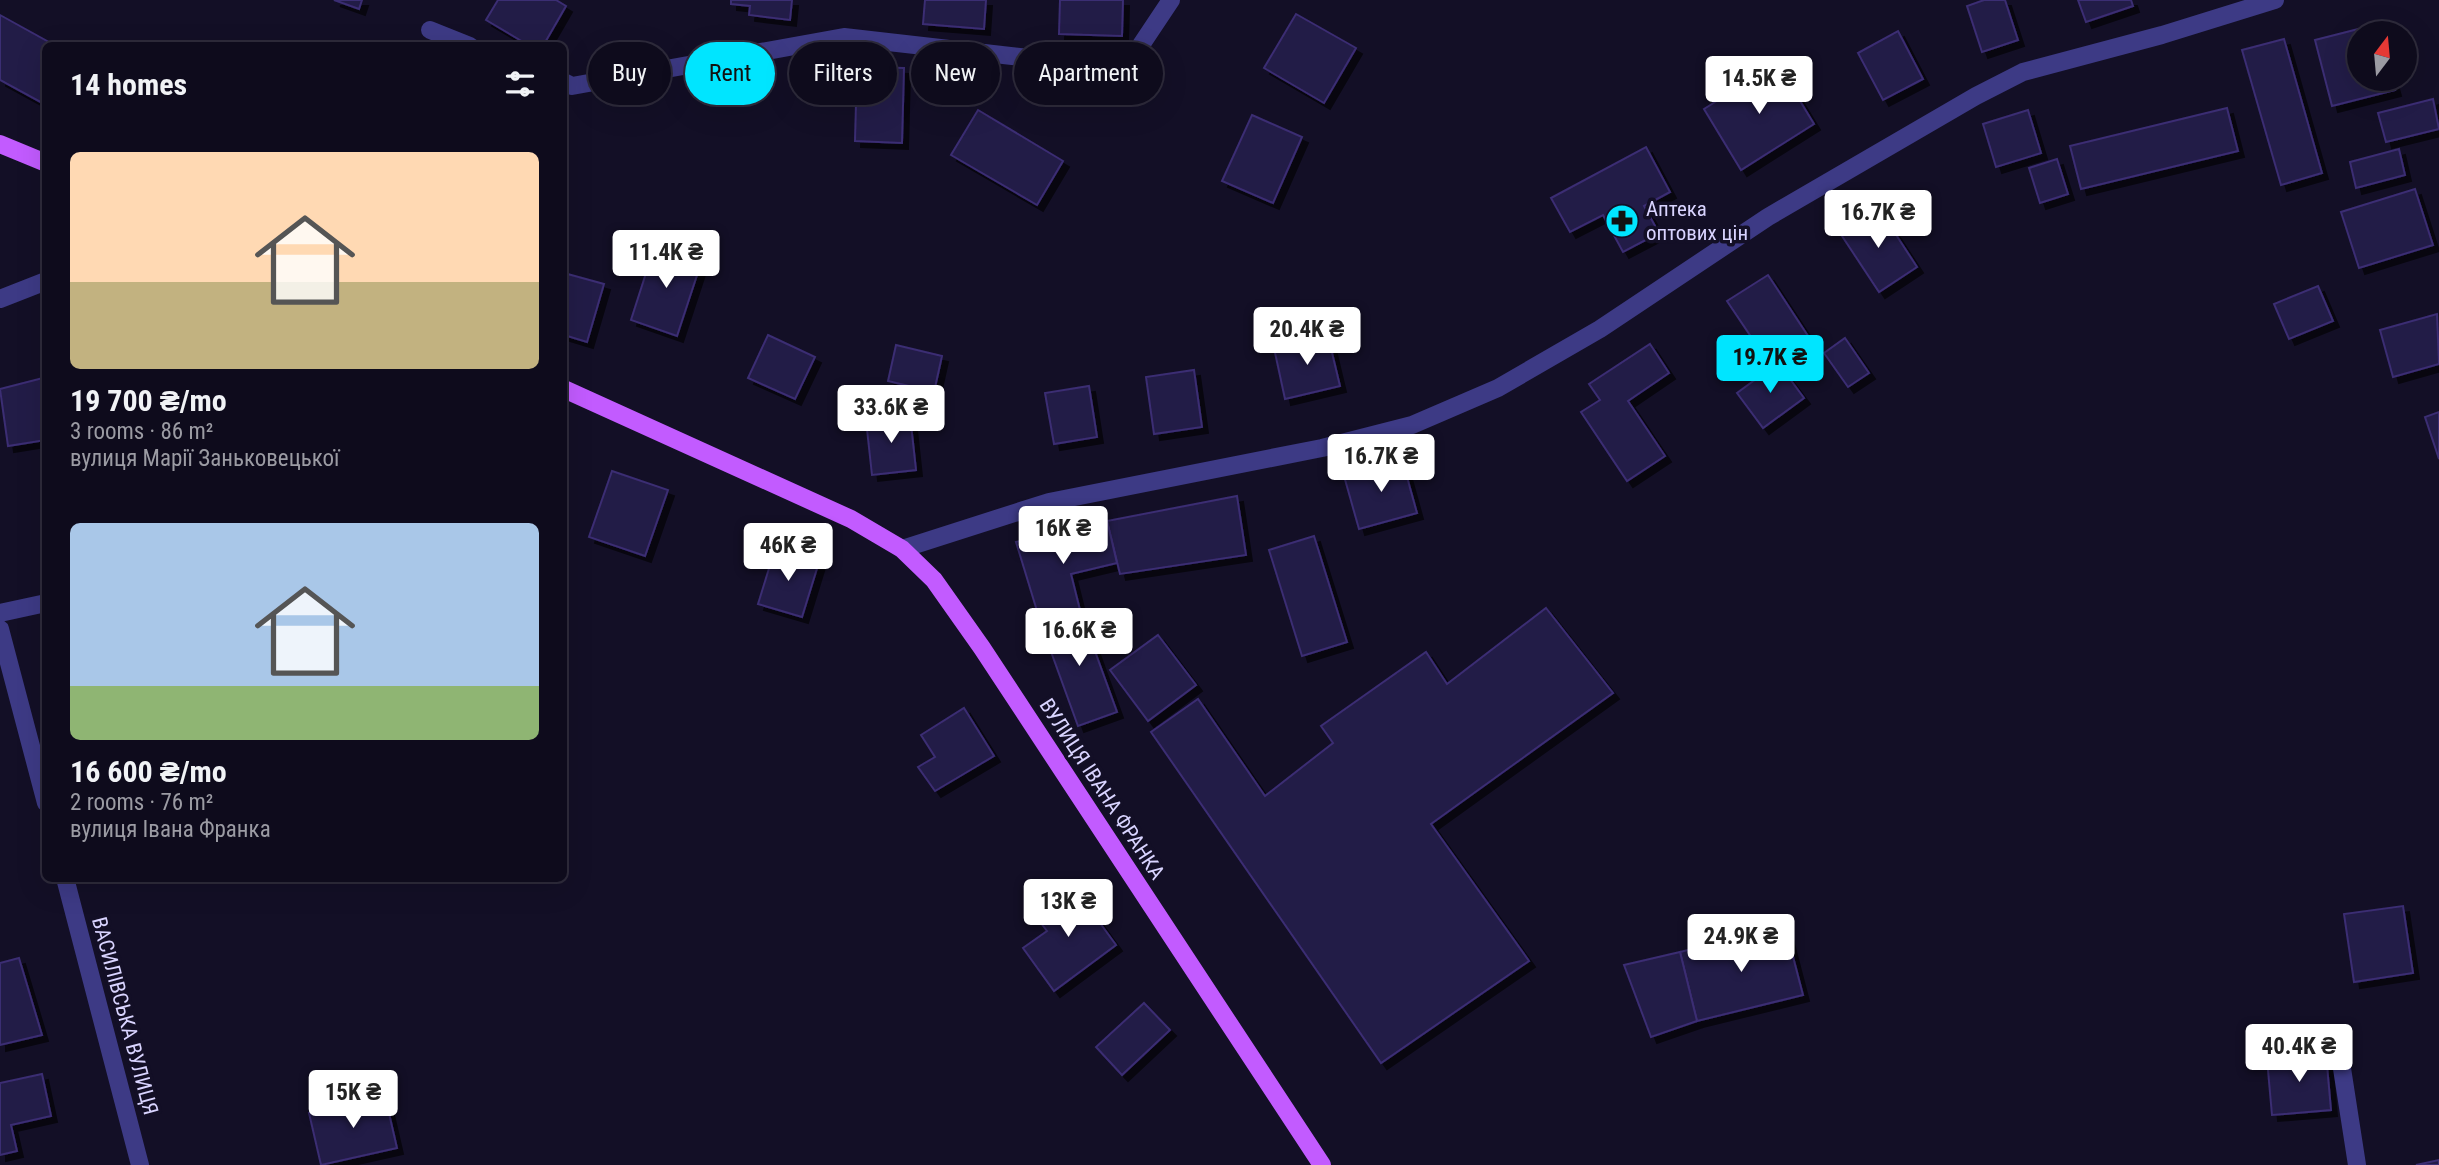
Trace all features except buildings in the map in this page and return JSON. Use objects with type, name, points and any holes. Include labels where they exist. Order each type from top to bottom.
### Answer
[{"type":"main road","points":[[0,144],[42,161]]},
{"type":"main road","name":"ВУЛИЦЯ ІВАНА ФРАНКА","points":[[567,390],[851,519],[902,549],[934,580],[970,630],[1322,1165]]},
{"type":"street","points":[[567,84],[572,86],[844,37],[1125,69],[1171,0]]},
{"type":"street","points":[[902,549],[1049,502],[1322,448],[1412,425],[1498,388],[1600,329],[1769,217],[1976,96],[2023,72],[2162,35],[2274,0]]},
{"type":"street","points":[[430,30],[460,42]]},
{"type":"street","points":[[0,299],[42,283]]},
{"type":"street","points":[[0,613],[42,604]]},
{"type":"street","points":[[0,629],[42,788]]},
{"type":"street","name":"ВАСИЛІВСЬКА ВУЛИЦЯ","points":[[66,882],[140,1165]]},
{"type":"street","points":[[2341,1062],[2357,1165]]},
{"type":"place","name":"Аптека оптових цін","points":[[1622,221]]}]
